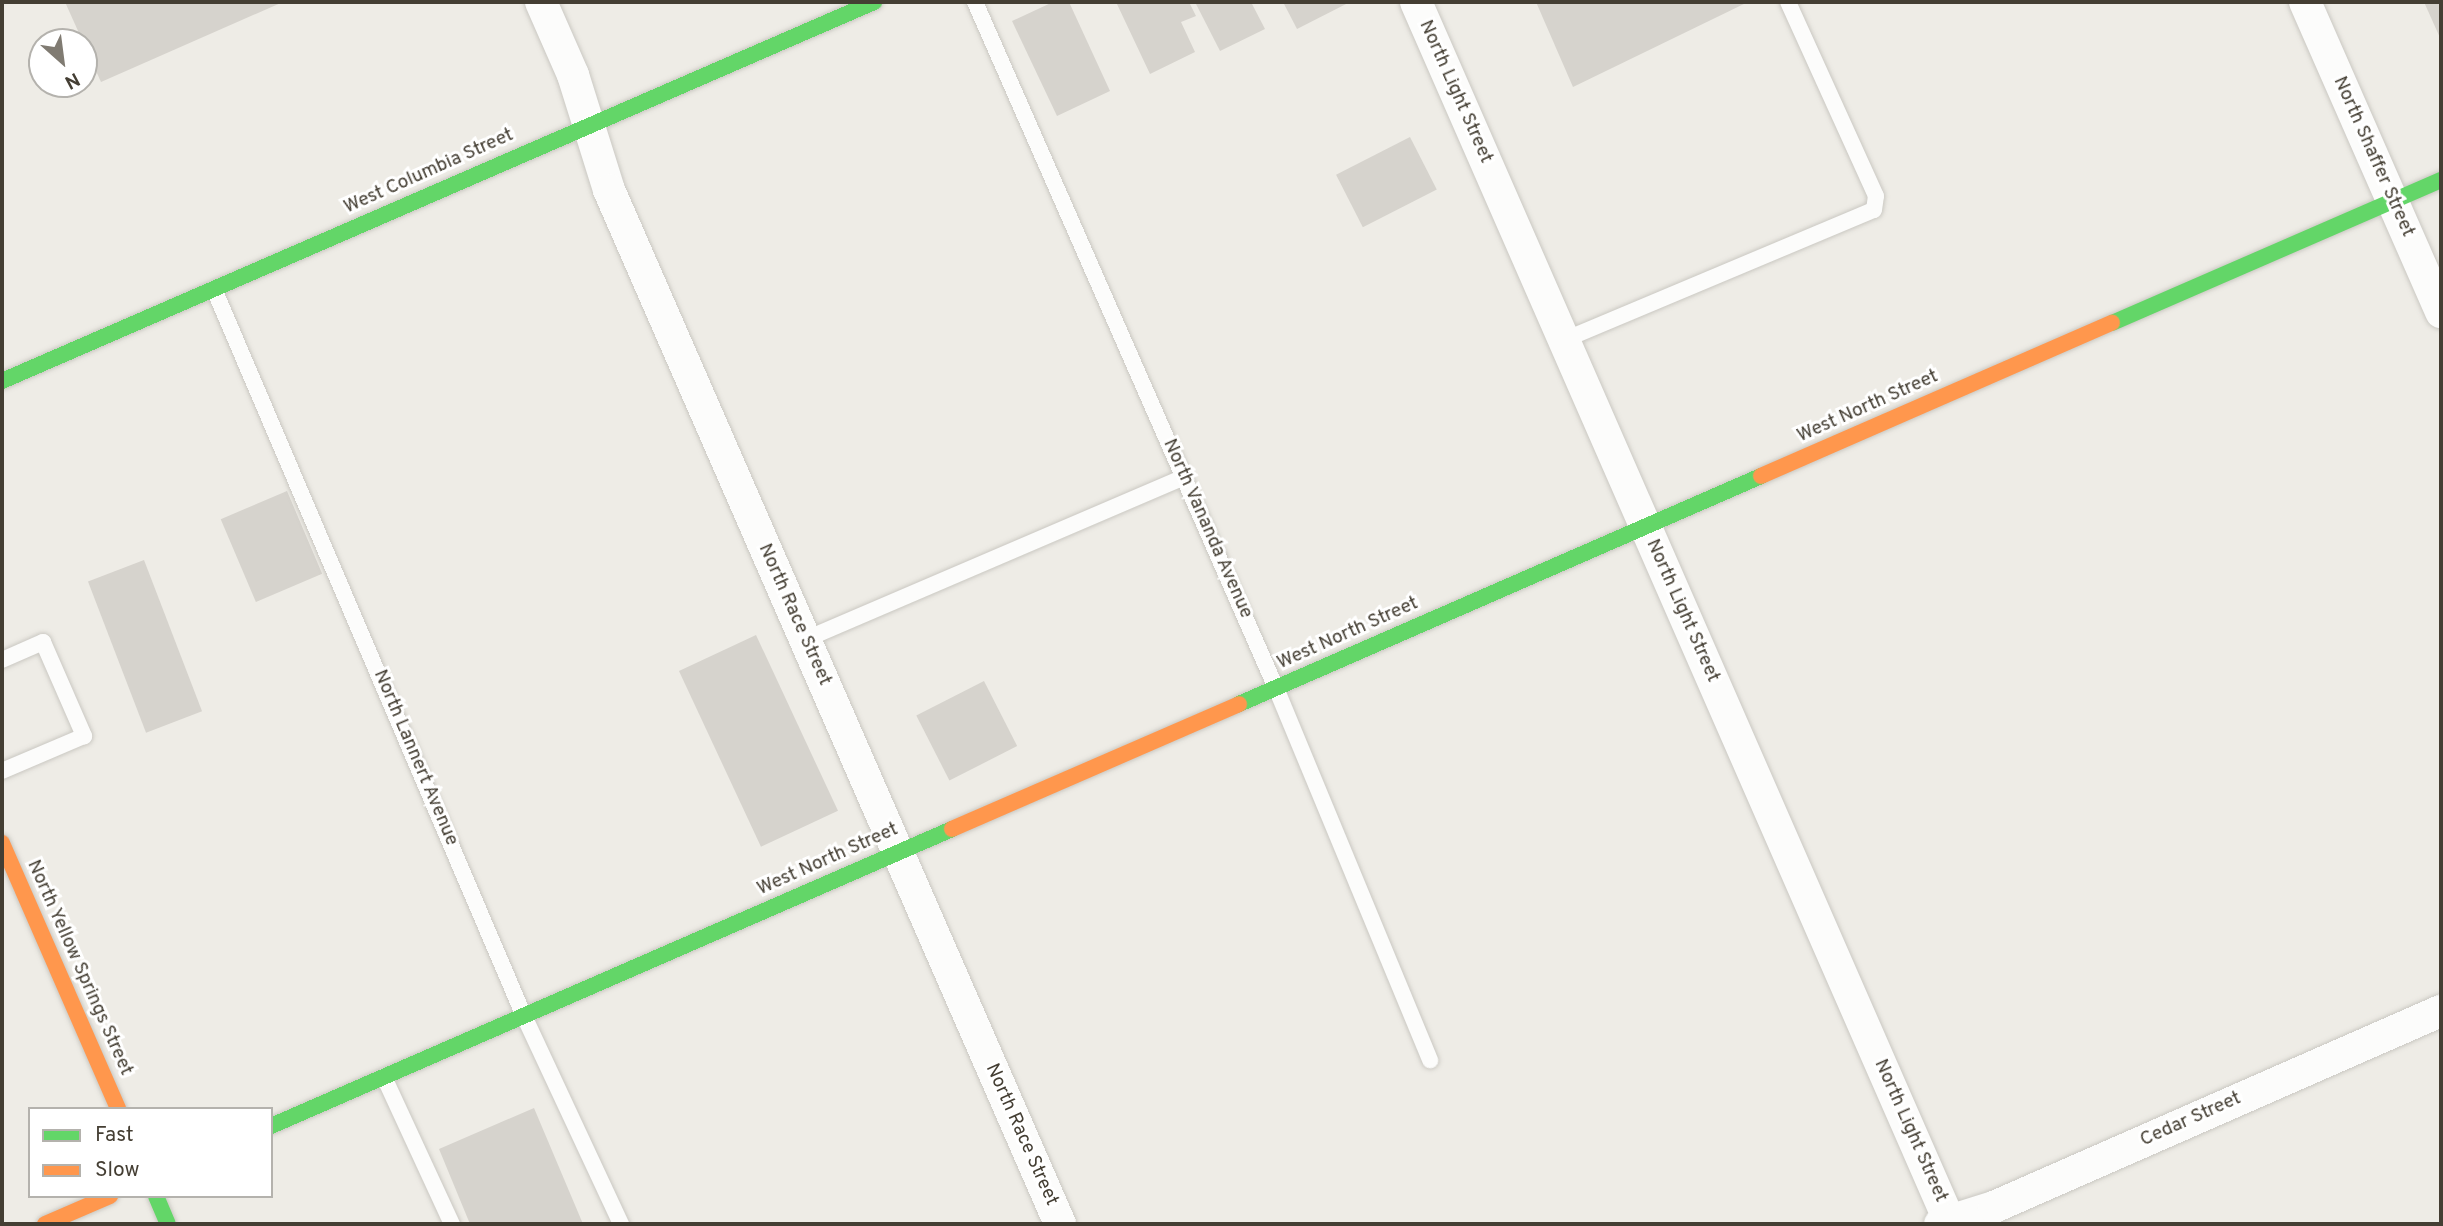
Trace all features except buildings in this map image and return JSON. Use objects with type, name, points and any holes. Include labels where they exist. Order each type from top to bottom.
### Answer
[{"type":"main road","name":"West Columbia Street","points":[[2,381],[874,2]]},
{"type":"main road","name":"West North Street","points":[[273,1125],[2441,180]]},
{"type":"main road","name":"North Yellow Springs Street","points":[[2,843],[117,1107]]},
{"type":"main road","points":[[46,1224],[105,1198]]},
{"type":"main road","points":[[157,1198],[168,1224]]},
{"type":"street","name":"North Race Street","points":[[541,2],[589,125],[609,190],[1060,1224]]},
{"type":"street","name":"North Light Street","points":[[1416,2],[1944,1222]]},
{"type":"street","name":"North Shaffer Street","points":[[2305,2],[2441,312]]},
{"type":"street","name":"Cedar Street","points":[[1944,1222],[1998,1216],[2441,1011]]},
{"type":"lane","name":"North Vananda Avenue","points":[[975,2],[1276,688],[1430,1060]]},
{"type":"lane","points":[[1564,340],[1874,210],[1876,196],[1788,2]]},
{"type":"lane","name":"North Lannert Avenue","points":[[214,289],[524,1016],[621,1224]]},
{"type":"lane","points":[[804,640],[1184,477]]},
{"type":"lane","points":[[2,660],[43,642],[84,736],[2,771]]},
{"type":"lane","points":[[384,1077],[452,1224]]},
{"type":"traffic: fast","points":[[2,381],[874,2]]},
{"type":"traffic: fast","points":[[2112,323],[2441,180]]},
{"type":"traffic: fast","points":[[1239,704],[1761,476]]},
{"type":"traffic: fast","points":[[273,1125],[952,829]]},
{"type":"traffic: fast","points":[[157,1198],[168,1224]]},
{"type":"traffic: slow","points":[[1761,476],[2112,323]]},
{"type":"traffic: slow","points":[[952,829],[1239,704]]},
{"type":"traffic: slow","points":[[2,843],[117,1107]]},
{"type":"traffic: slow","points":[[45,1224],[105,1198]]}]
